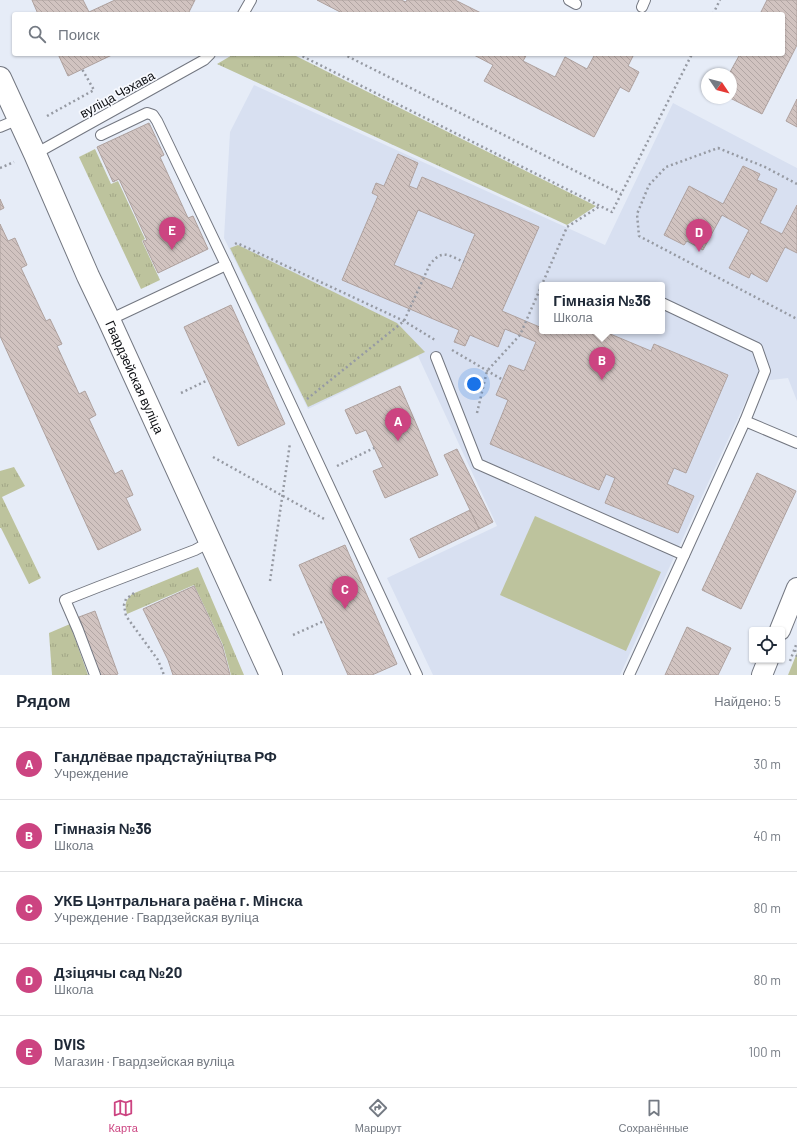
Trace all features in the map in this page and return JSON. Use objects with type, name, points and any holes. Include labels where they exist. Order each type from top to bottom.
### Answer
[{"type":"street","name":"Гвардзейская вуліца","points":[[0,78],[9,123],[110,320],[271,675]]},
{"type":"street","points":[[781,627],[797,588]]},
{"type":"street","points":[[762,675],[767,663]]},
{"type":"lane","points":[[244,12],[251,0]]},
{"type":"lane","name":"вуліца Чэхава","points":[[27,156],[204,60],[208,56]]},
{"type":"lane","points":[[102,135],[147,114],[153,115],[157,121],[295,412],[417,675]]},
{"type":"lane","points":[[110,320],[226,265]]},
{"type":"lane","points":[[629,675],[745,421],[766,371],[757,348],[665,304]]},
{"type":"lane","points":[[436,357],[478,464],[684,555]]},
{"type":"lane","points":[[745,421],[797,443]]},
{"type":"lane","points":[[94,675],[78,630],[65,600],[195,550],[210,542]]},
{"type":"path","points":[[714,12],[720,0]]},
{"type":"path","points":[[302,56],[612,212],[691,56]]},
{"type":"path","points":[[347,56],[621,194]]},
{"type":"path","points":[[47,116],[94,90],[82,69]]},
{"type":"path","points":[[797,184],[765,167],[718,148],[666,167],[649,185],[637,214],[639,236],[797,319]]},
{"type":"path","points":[[0,168],[27,156]]},
{"type":"path","points":[[543,282],[567,227],[600,206]]},
{"type":"path","points":[[233,245],[237,243],[404,321]]},
{"type":"path","points":[[270,581],[295,412],[304,402],[404,321],[430,264],[435,258],[446,254],[464,262]]},
{"type":"path","points":[[487,371],[520,335],[539,291]]},
{"type":"path","points":[[181,393],[208,380]]},
{"type":"path","points":[[335,466],[374,448]]},
{"type":"path","points":[[213,457],[351,534]]},
{"type":"path","points":[[138,591],[126,599],[124,605],[126,616],[158,660],[164,675]]},
{"type":"path","points":[[294,635],[324,621]]},
{"type":"path","points":[[789,662],[797,638]]},
{"type":"path","points":[[794,649],[797,657]]},
{"type":"shaded area","points":[[254,85],[605,245],[673,103],[797,168],[797,401],[788,378],[754,383],[620,675],[433,675],[387,578],[497,526],[418,356],[308,409],[224,238],[230,132]]},
{"type":"green space","points":[[231,56],[296,56],[596,206],[567,225],[217,64]]},
{"type":"green space","points":[[95,149],[111,184],[118,181],[145,239],[142,241],[160,280],[141,289],[79,157]]},
{"type":"green space","points":[[238,245],[397,323],[425,352],[308,407],[230,248]]},
{"type":"green space","points":[[14,467],[25,486],[2,497],[41,578],[29,584],[0,528],[0,471]]},
{"type":"green space","points":[[535,516],[661,572],[626,651],[500,595]]},
{"type":"green space","points":[[198,567],[244,675],[231,675],[223,645],[194,585],[127,614],[126,604],[132,594]]},
{"type":"green space","points":[[70,624],[88,675],[52,675],[49,633]]},
{"type":"green space","points":[[797,653],[797,675],[788,675]]},
{"type":"building","points":[[32,0],[83,0],[89,12],[37,12]]},
{"type":"building","points":[[115,0],[195,0],[189,12],[89,12]]},
{"type":"building","points":[[317,0],[401,0],[406,2],[407,0],[455,0],[479,12],[340,12]]},
{"type":"building","points":[[767,0],[797,0],[797,45],[762,114],[737,102],[737,68],[732,68],[739,56],[785,56],[785,12],[761,12]]},
{"type":"building","points":[[59,56],[110,56],[68,76]]},
{"type":"building","points":[[476,56],[526,56],[523,61],[555,77],[565,57],[587,69],[594,56],[633,56],[628,66],[639,72],[629,92],[620,87],[594,137],[484,81],[493,65]]},
{"type":"building","points":[[797,99],[797,127],[786,121]]},
{"type":"building","points":[[149,123],[164,155],[160,157],[188,218],[193,216],[208,249],[158,273],[143,241],[147,240],[119,179],[113,182],[97,147]]},
{"type":"building","points":[[398,154],[418,163],[409,186],[417,189],[422,177],[539,227],[502,311],[539,327],[539,334],[610,334],[651,351],[654,344],[728,375],[686,473],[674,468],[667,484],[694,496],[678,533],[605,503],[615,478],[606,474],[599,490],[490,444],[508,400],[496,395],[509,365],[524,371],[536,342],[505,329],[498,347],[470,335],[465,346],[454,342],[459,330],[342,280],[378,196],[372,193],[376,183],[384,186]],"holes":[[[418,210],[475,234],[452,289],[394,265]]]},
{"type":"building","points":[[743,166],[760,174],[757,180],[777,189],[760,223],[782,234],[797,205],[797,253],[785,247],[767,282],[751,273],[749,278],[729,268],[749,230],[722,215],[703,250],[687,241],[684,245],[664,235],[689,186],[723,204]]},
{"type":"building","points":[[0,199],[4,208],[0,210]]},
{"type":"building","points":[[0,224],[8,241],[15,238],[27,265],[21,268],[46,321],[50,319],[62,344],[57,346],[79,394],[85,391],[96,415],[89,419],[115,474],[122,470],[133,495],[126,498],[141,530],[98,550],[0,336]]},
{"type":"building","points":[[231,305],[285,424],[238,446],[184,327]]},
{"type":"building","points":[[400,386],[438,475],[385,498],[373,471],[383,467],[366,430],[356,434],[345,410]]},
{"type":"building","points":[[457,449],[493,522],[479,529],[444,455]]},
{"type":"building","points":[[757,473],[796,491],[741,609],[702,590]]},
{"type":"building","points":[[470,510],[479,529],[419,558],[410,539]]},
{"type":"building","points":[[345,545],[397,664],[372,675],[348,675],[299,565]]},
{"type":"building","points":[[194,586],[222,645],[230,675],[173,675],[168,660],[143,609]]},
{"type":"building","points":[[95,611],[118,674],[100,675],[79,617]]},
{"type":"building","points":[[687,627],[731,648],[718,675],[665,675]]},
{"type":"place","name":"DVIS","points":[[172,250]]},
{"type":"place","name":"Дзіцячы сад №20","points":[[699,252]]},
{"type":"place","name":"Гімназія №36","points":[[602,380]]},
{"type":"place","name":"Гандлёвае прадстаўніцтва РФ","points":[[398,441]]},
{"type":"place","name":"УКБ Цэнтральнага раёна г. Мінска","points":[[345,609]]}]
